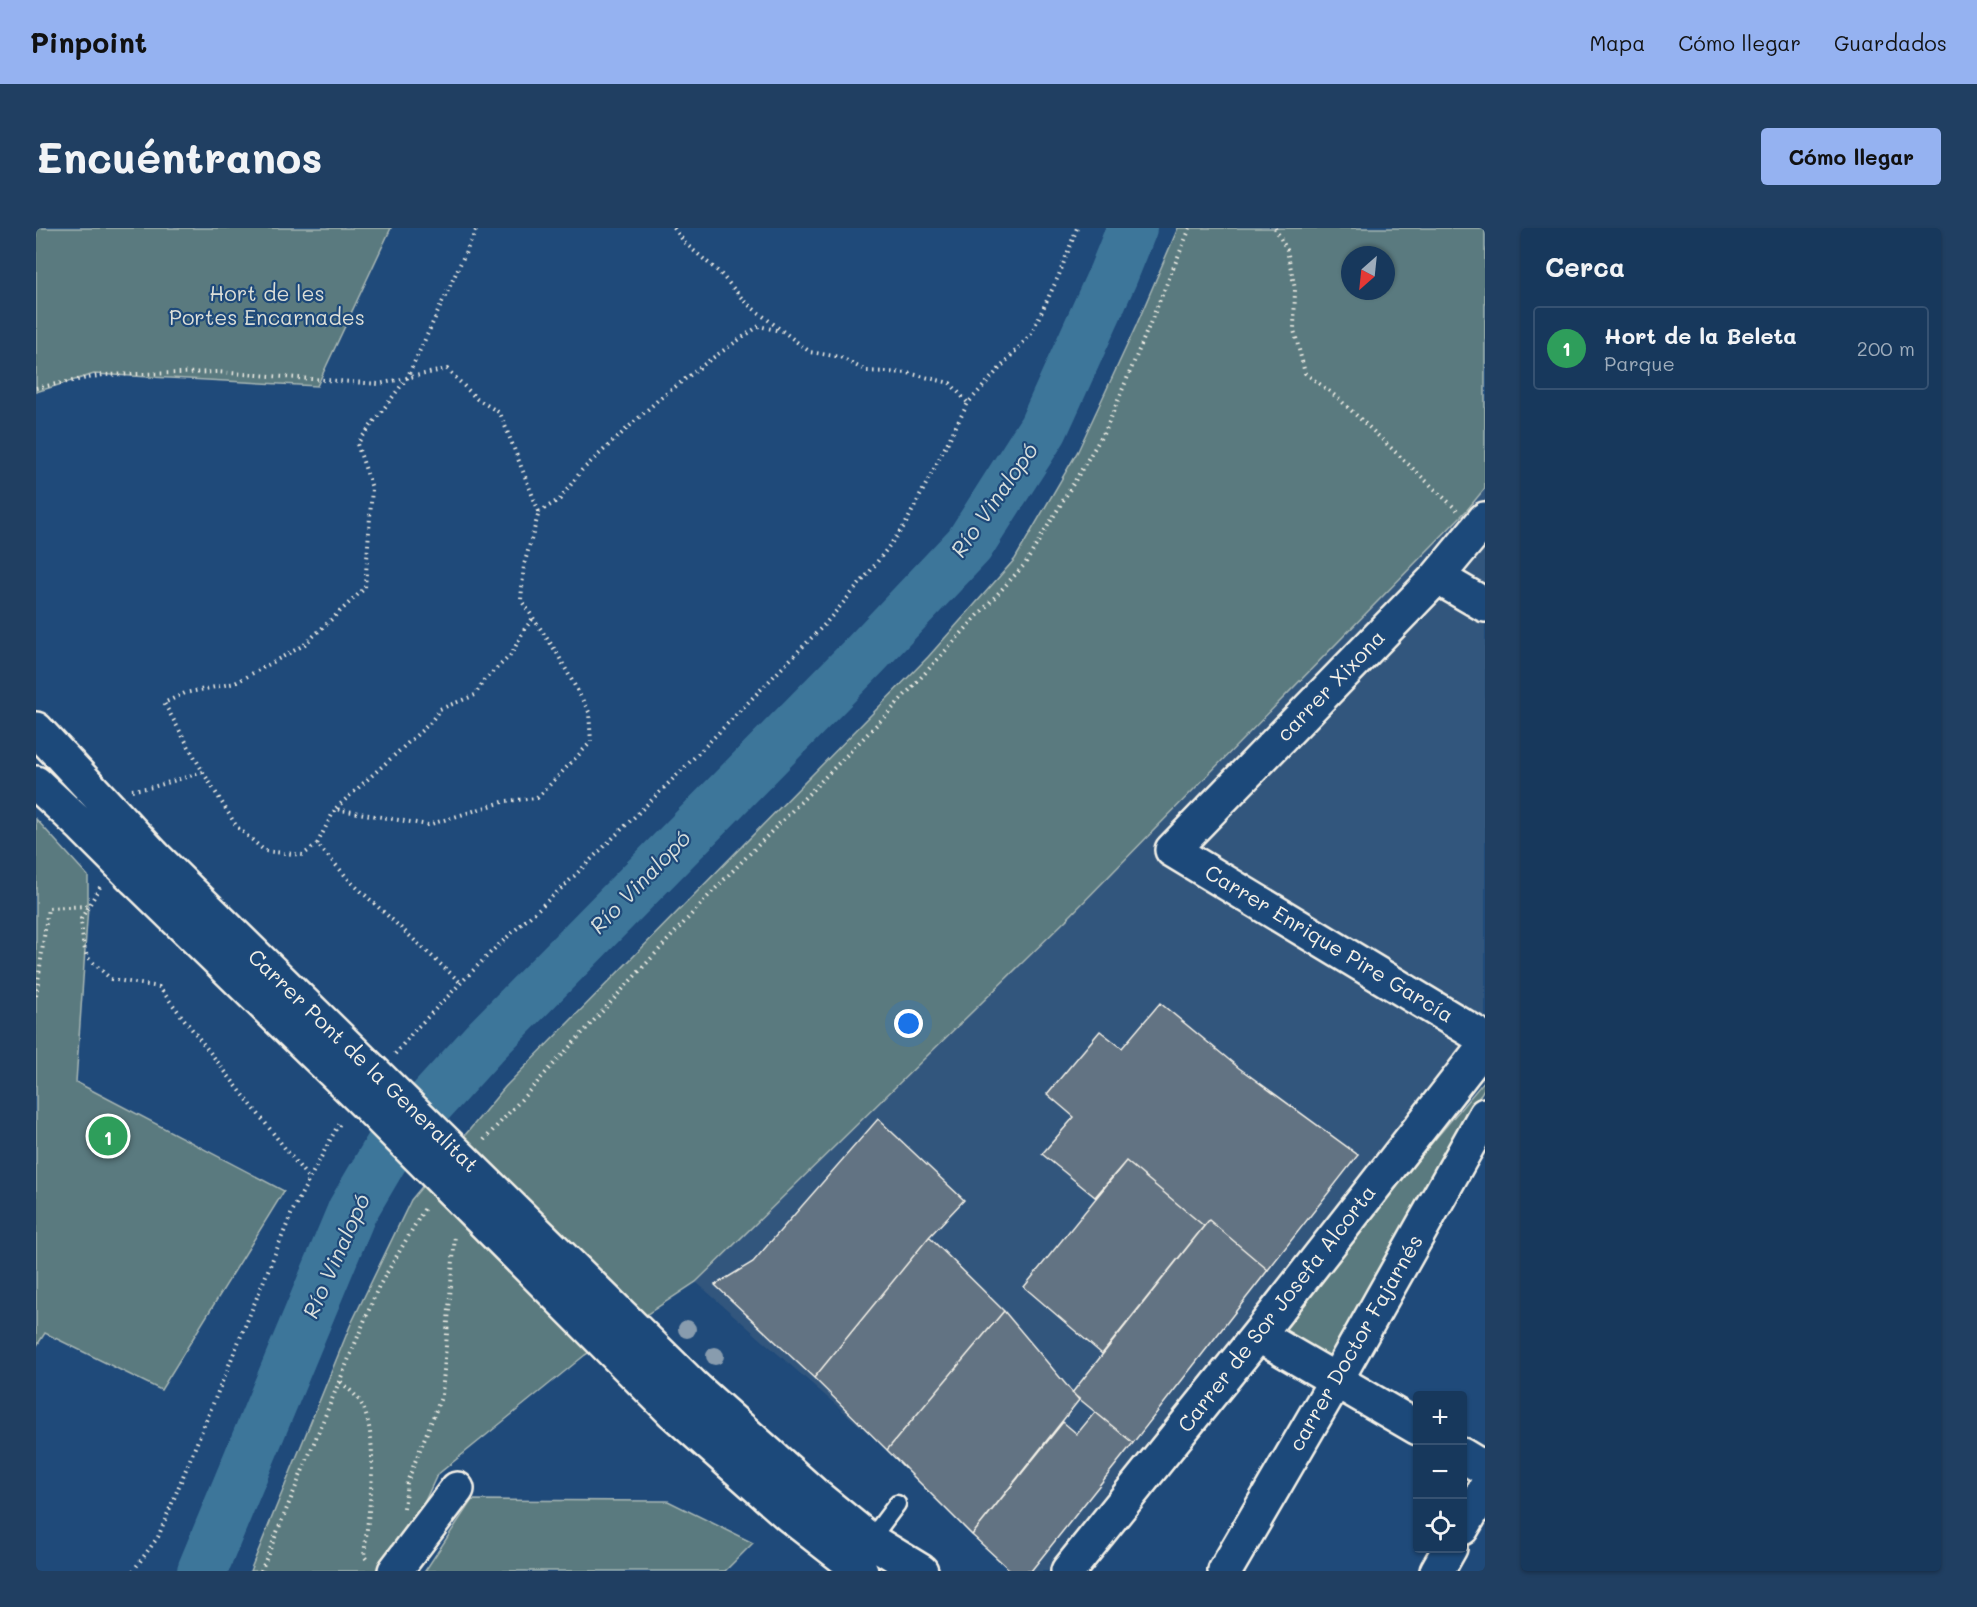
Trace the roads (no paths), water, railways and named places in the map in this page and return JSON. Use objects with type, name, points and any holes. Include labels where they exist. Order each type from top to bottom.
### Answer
[{"type":"street","name":"carrer Xixona","points":[[1172,850],[1437,577],[1481,524]]},
{"type":"street","points":[[1437,577],[1485,605]]},
{"type":"street","name":"Carrer Pont de la Generalitat","points":[[36,729],[131,872],[816,1496],[870,1540],[921,1571]]},
{"type":"street","name":"Carrer Pont de la Generalitat","points":[[36,783],[131,872],[673,1412],[789,1515],[861,1571]]},
{"type":"street","name":"Carrer Enrique Pire García","points":[[1172,850],[1485,1039]]},
{"type":"street","name":"Carrer de Sor Josefa Alcorta","points":[[1068,1571],[1258,1335],[1485,1046]]},
{"type":"street","name":"carrer Doctor Fajarnés","points":[[1225,1571],[1336,1380],[1485,1115]]},
{"type":"street","points":[[1258,1335],[1413,1425]]},
{"type":"street","points":[[1467,1458],[1485,1469]]},
{"type":"street","points":[[382,1567],[457,1489]]},
{"type":"street","points":[[1467,1520],[1485,1489]]},
{"type":"street","points":[[1437,1571],[1447,1553]]},
{"type":"lane","points":[[870,1540],[897,1504]]},
{"type":"waterway","name":"Río Vinalopó","points":[[202,1571],[352,1211],[389,1148],[485,1042],[866,654],[969,545],[1043,429],[1132,228]]},
{"type":"place","name":"Hort de la Beleta","points":[[108,1136]]},
{"type":"park label","name":"Hort de les Portes Encarnades","points":[[267,306]]}]
